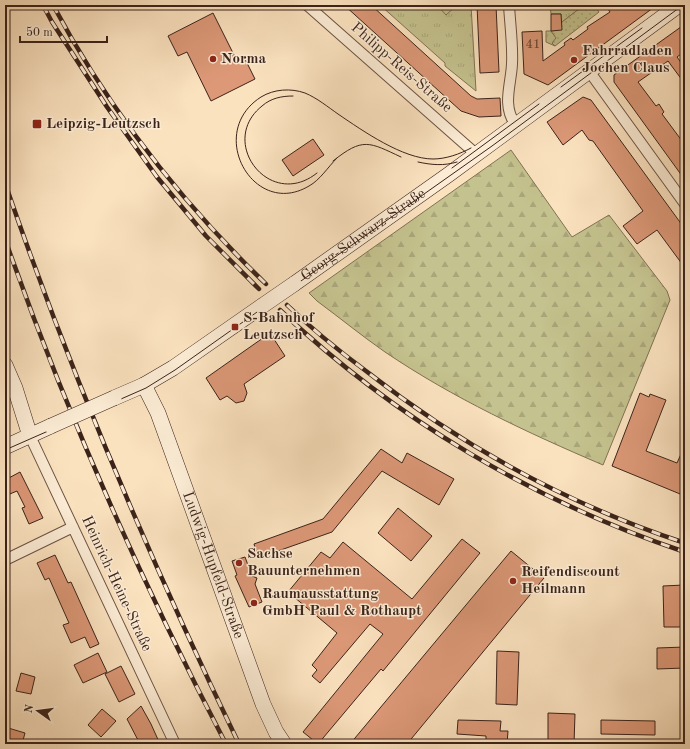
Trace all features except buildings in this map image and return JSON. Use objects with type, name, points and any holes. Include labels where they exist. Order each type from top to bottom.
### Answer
[{"type":"street","name":"Philipp-Reis-Straße","points":[[307,5],[476,154]]},
{"type":"street","points":[[509,5],[512,65],[507,102],[510,116],[515,124]]},
{"type":"street","name":"Georg-Schwarz-Straße","points":[[5,447],[144,386],[173,368],[476,154],[679,5]]},
{"type":"street","points":[[590,71],[685,204]]},
{"type":"street","points":[[5,365],[15,388],[30,436]]},
{"type":"street","name":"Ludwig-Hupfeld-Straße","points":[[144,386],[158,413],[263,704],[276,732],[284,744]]},
{"type":"street","name":"Heinrich-Heine-Straße","points":[[30,436],[175,744]]},
{"type":"street","points":[[5,560],[73,527]]},
{"type":"green space","points":[[380,5],[471,5],[476,91],[445,66],[445,63]]},
{"type":"green space","points":[[437,5],[457,5],[446,15]]},
{"type":"green space","points":[[550,5],[584,5],[561,23],[561,14],[551,14]]},
{"type":"green space","points":[[584,5],[594,5],[599,12],[555,46],[552,43],[556,38],[551,31],[559,30],[562,22]]},
{"type":"green space","points":[[546,31],[551,31],[557,38],[553,43],[555,46],[546,42]]},
{"type":"green space","points":[[511,150],[572,237],[609,215],[667,291],[670,300],[603,465],[491,414],[437,385],[376,346],[317,301],[309,293]]},
{"type":"tram line","points":[[5,450],[146,388],[175,370],[492,146],[683,5]]},
{"type":"tram line","points":[[561,87],[642,28]]},
{"type":"tram line","points":[[337,158],[320,177],[309,186],[289,193],[270,191],[255,182],[243,167],[237,150],[237,131],[245,113],[261,97],[271,92],[288,90],[300,91],[309,95],[371,136],[396,149],[421,158],[438,159],[453,156],[471,148]]},
{"type":"tram line","points":[[293,96],[273,99],[262,106],[250,121],[245,137],[247,153],[255,167],[267,178],[282,184],[299,183],[317,173]]},
{"type":"tram line","points":[[452,168],[539,104]]},
{"type":"tram line","points":[[333,161],[352,148],[366,144],[373,145],[401,157]]},
{"type":"tram line","points":[[418,162],[438,165],[457,162]]},
{"type":"railway","points":[[43,5],[52,22],[107,107],[157,177],[206,236],[259,289]]},
{"type":"railway","points":[[53,5],[74,43],[98,81],[122,117],[149,153],[205,221],[266,284]]},
{"type":"railway","points":[[5,183],[57,326],[114,467],[206,676],[239,744]]},
{"type":"railway","points":[[5,239],[53,368],[106,496],[164,621],[226,744]]},
{"type":"railway","points":[[287,305],[306,323],[356,363],[440,424],[479,448],[558,492],[642,528],[685,543]]},
{"type":"railway","points":[[280,310],[324,350],[371,387],[419,421],[469,453],[521,482],[575,508],[629,532],[685,552]]},
{"type":"place","name":"Norma","points":[[213,59]]},
{"type":"place","name":"Fahrradladen Jochen Claus","points":[[574,60]]},
{"type":"place","name":"Leipzig-Leutzsch","points":[[37,124]]},
{"type":"place","name":"S-Bahnhof Leutzsch","points":[[235,327]]},
{"type":"place","name":"Sachse Bauunternehmen","points":[[239,563]]},
{"type":"place","name":"Reifendiscount Heilmann","points":[[513,581]]},
{"type":"place","name":"Raumausstattung GmbH Paul & Rothaupt","points":[[254,603]]}]
